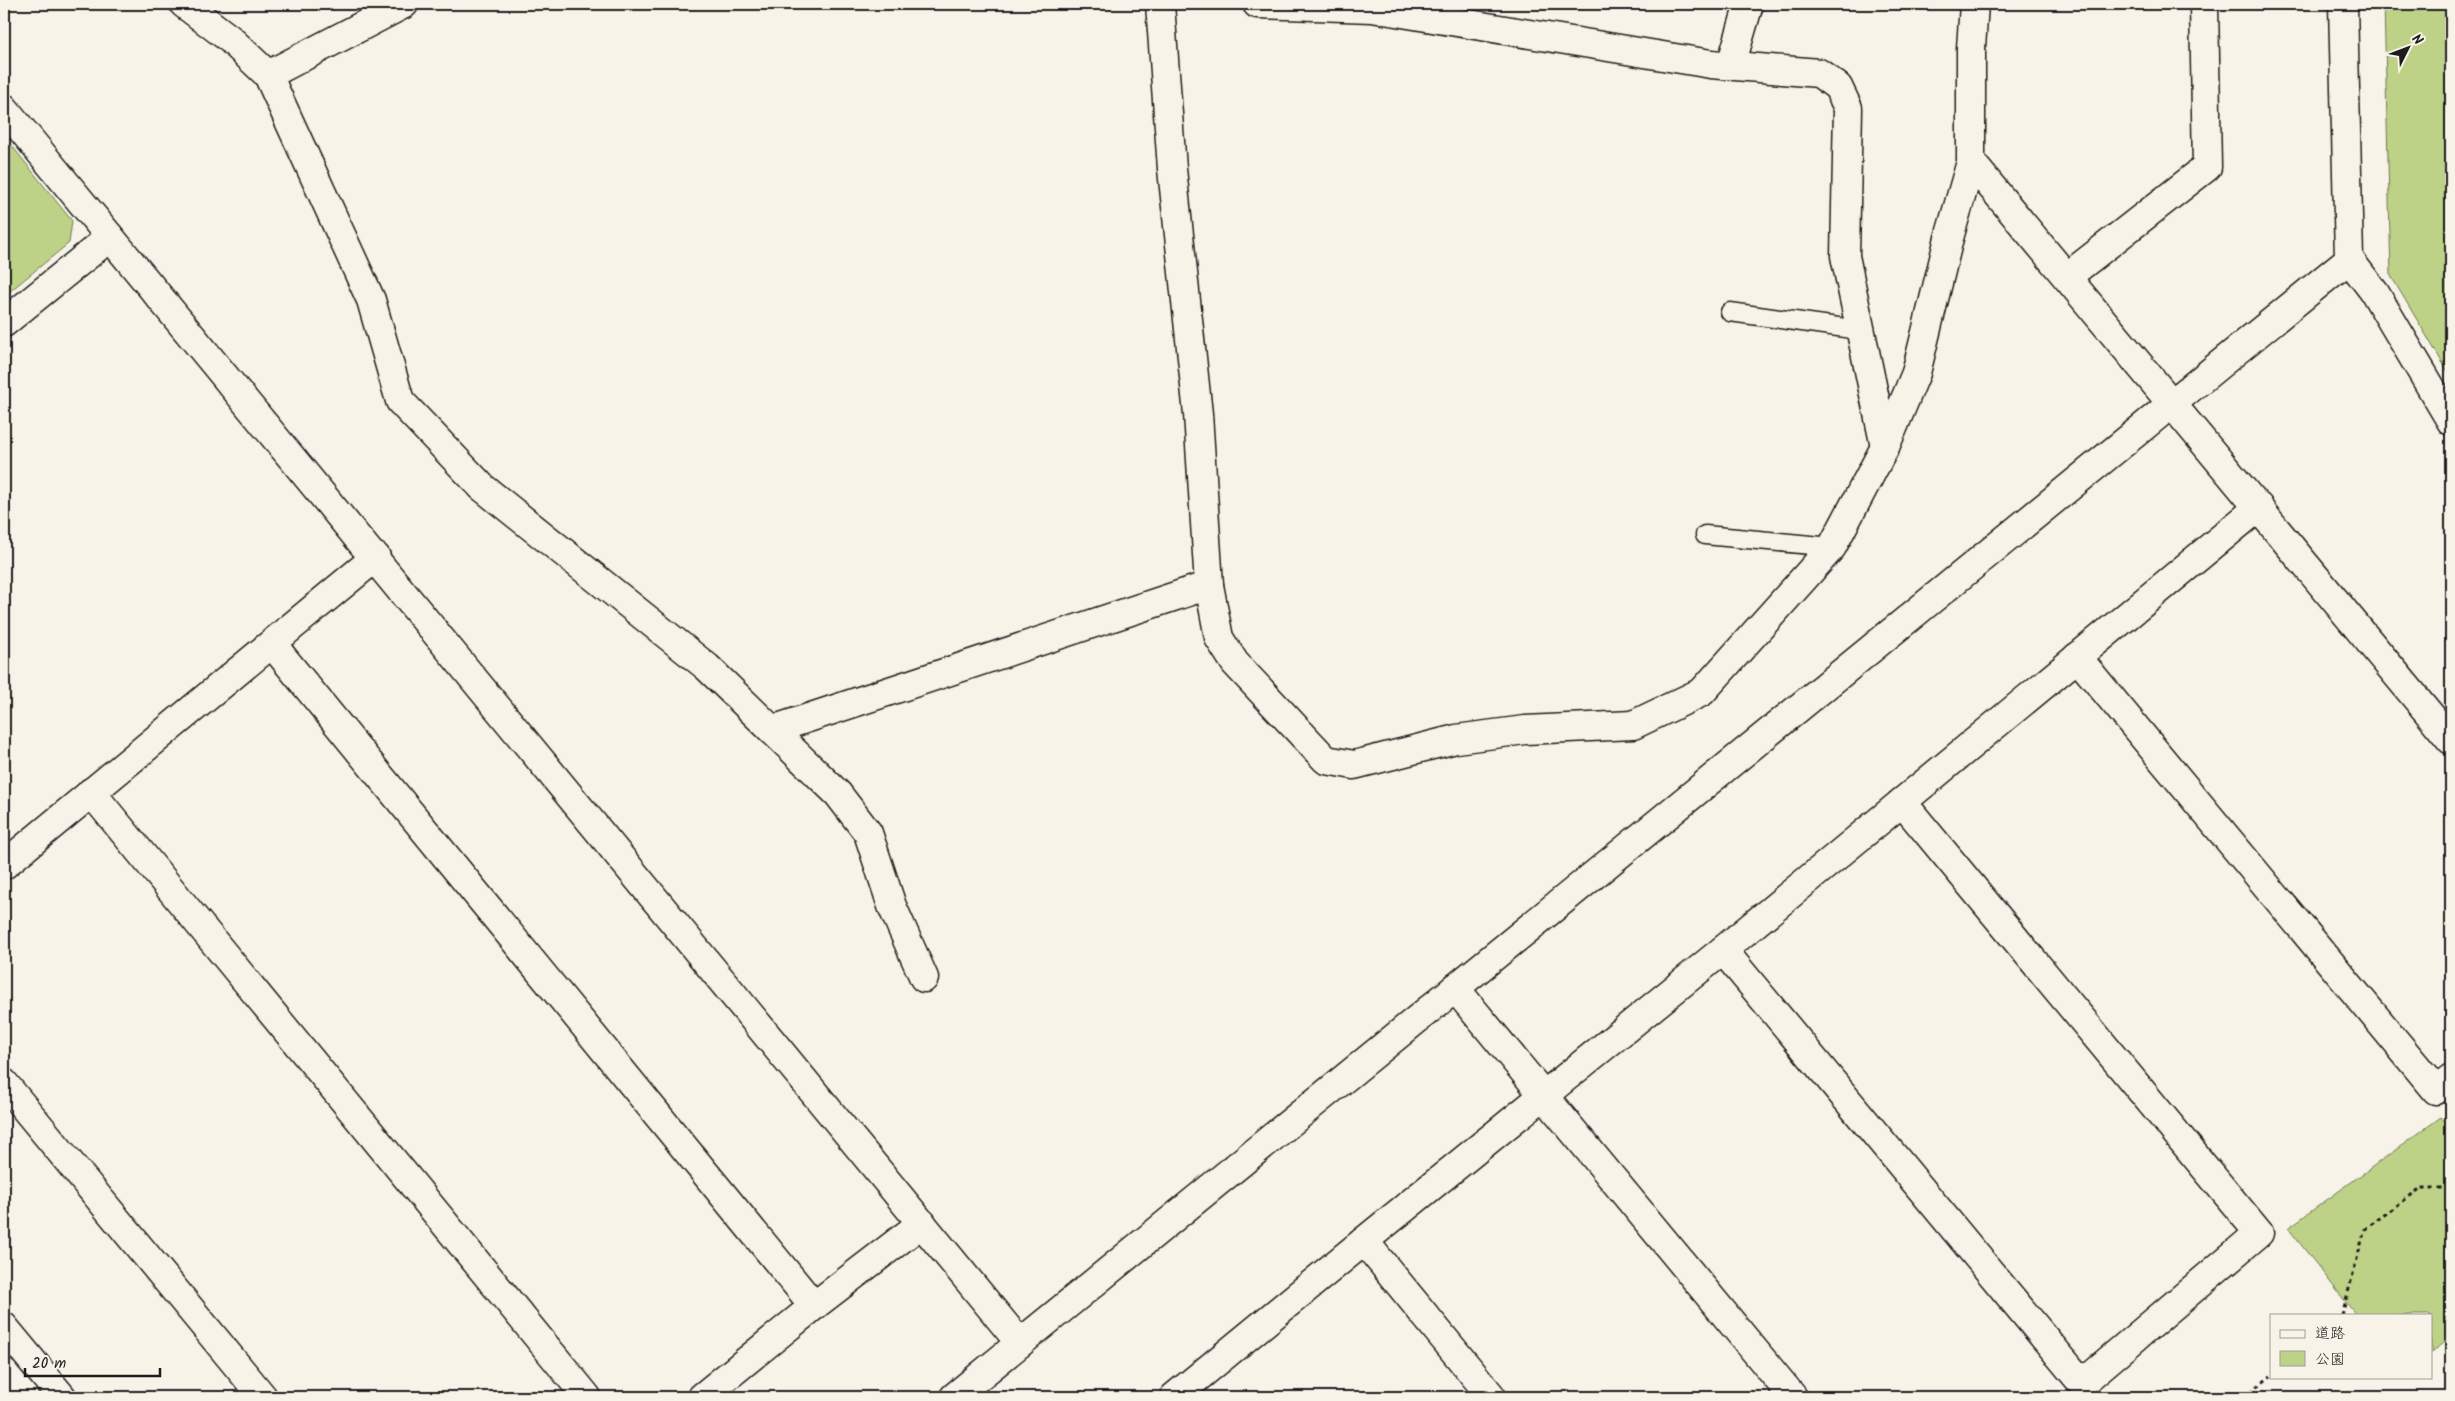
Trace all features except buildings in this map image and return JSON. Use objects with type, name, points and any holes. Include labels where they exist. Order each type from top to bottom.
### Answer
[{"type":"street","points":[[184,4],[230,39],[268,75],[371,300],[400,401],[482,487],[707,666],[838,794],[868,833],[892,906],[924,978]]},
{"type":"street","points":[[268,75],[404,4]]},
{"type":"street","points":[[1160,4],[1174,189],[1198,414],[1209,585],[1219,638],[1235,663],[1326,760],[1354,765],[1456,739],[1525,730],[1633,725],[1702,692],[1832,547],[1885,447],[1916,373],[1949,238],[1971,162],[1971,48],[1974,4]]},
{"type":"street","points":[[1257,4],[1372,8],[1711,64],[1819,73],[1838,87],[1848,108],[1845,256],[1885,447]]},
{"type":"street","points":[[1731,65],[1749,4]]},
{"type":"street","points":[[2068,276],[2207,167],[2204,4]]},
{"type":"street","points":[[2344,4],[2349,259],[2374,294],[2451,421]]},
{"type":"street","points":[[4,108],[376,557],[1020,1343]]},
{"type":"street","points":[[1971,162],[2068,276],[2451,740]]},
{"type":"street","points":[[4,323],[110,237]]},
{"type":"street","points":[[954,1397],[2349,259]]},
{"type":"street","points":[[1183,1395],[1364,1241],[1723,950],[2259,507]]},
{"type":"street","points":[[4,865],[376,557]]},
{"type":"street","points":[[772,730],[1209,585]]},
{"type":"street","points":[[272,644],[814,1306]]},
{"type":"street","points":[[2078,657],[2436,1090],[2451,1078]]},
{"type":"street","points":[[91,792],[587,1397]]},
{"type":"street","points":[[1723,950],[2082,1382],[2259,1233],[1902,802]]},
{"type":"street","points":[[1455,988],[1793,1397]]},
{"type":"street","points":[[4,1083],[263,1397]]},
{"type":"street","points":[[702,1397],[814,1306],[922,1223]]},
{"type":"street","points":[[1364,1241],[1492,1397]]},
{"type":"street","points":[[4,1327],[62,1397]]},
{"type":"lane","points":[[1730,312],[1860,330]]},
{"type":"lane","points":[[1705,535],[1832,547]]},
{"type":"path","points":[[2342,1314],[2364,1229],[2421,1188],[2451,1188]]},
{"type":"path","points":[[2244,1397],[2270,1377]]},
{"type":"green space","points":[[2384,4],[2451,4],[2451,377],[2391,276]]},
{"type":"green space","points":[[4,136],[72,221],[69,243],[4,296]]},
{"type":"green space","points":[[2441,1117],[2451,1129],[2451,1336],[2432,1352],[2432,1314],[2355,1314],[2288,1228]]}]
